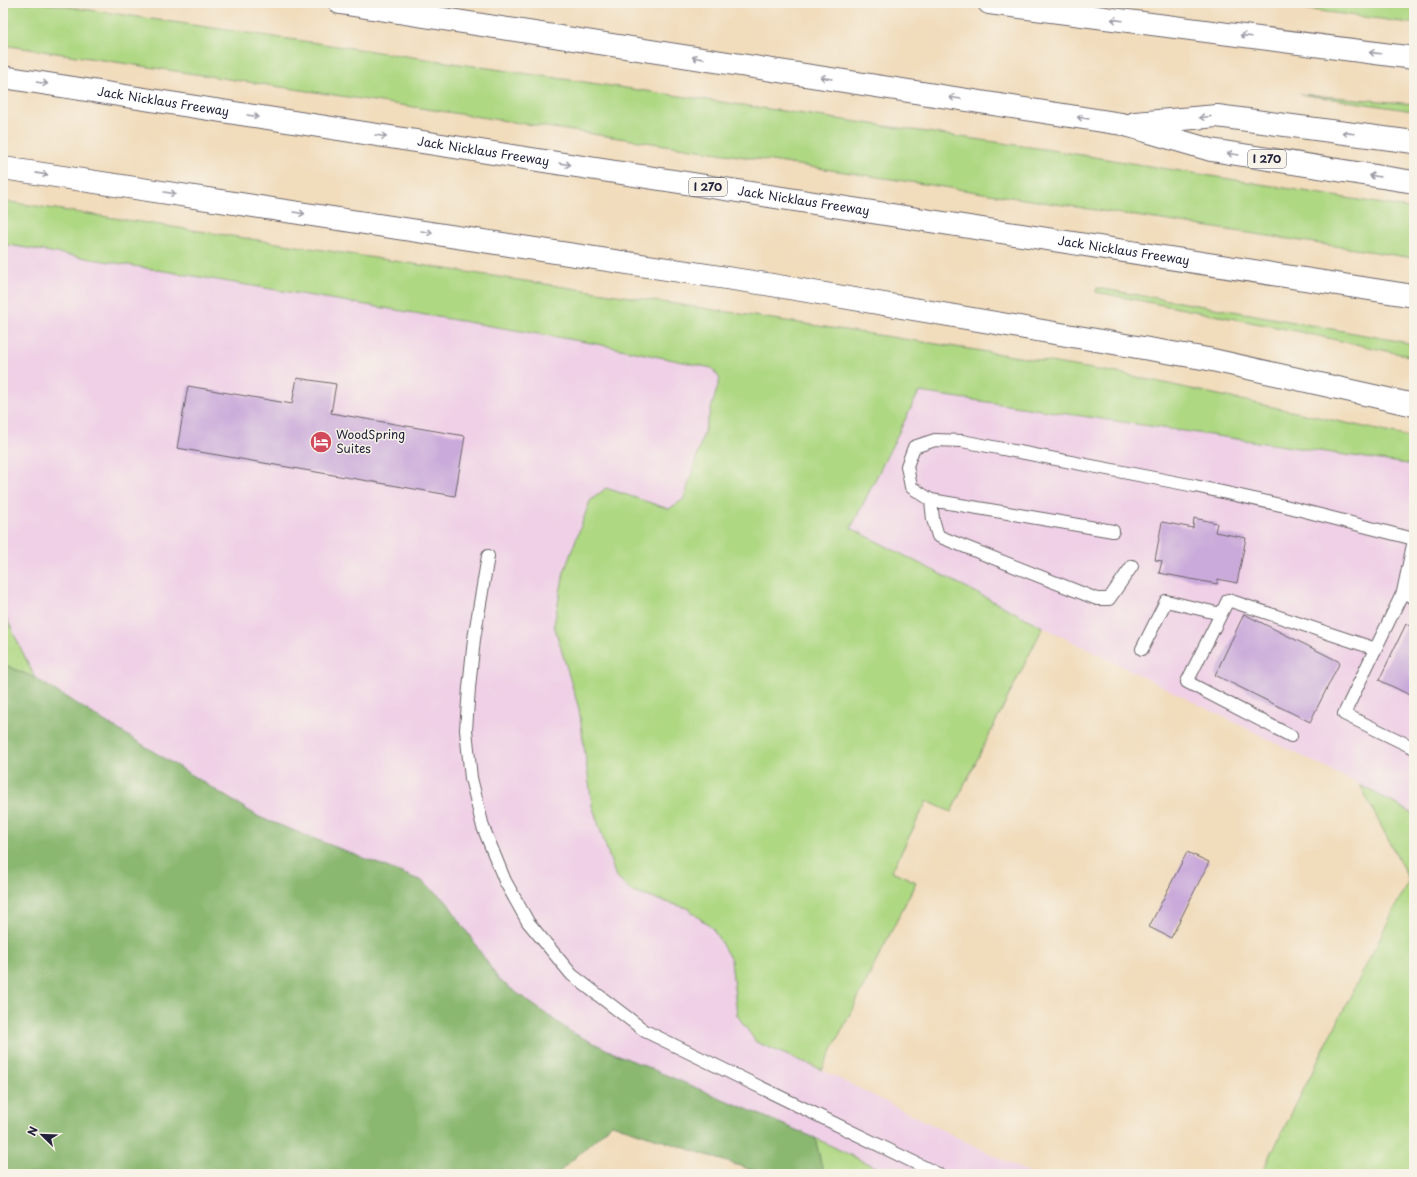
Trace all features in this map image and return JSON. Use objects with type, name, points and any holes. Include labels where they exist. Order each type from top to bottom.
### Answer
[{"type":"highway","name":"I 270","points":[[340,3],[1122,124],[1211,150],[1414,182]]},
{"type":"highway","points":[[989,3],[1414,58]]},
{"type":"highway","name":"Jack Nicklaus Freeway","points":[[3,77],[1414,296]]},
{"type":"highway","points":[[1122,124],[1217,116],[1414,142]]},
{"type":"highway","points":[[3,168],[774,286],[1208,359],[1414,405]]},
{"type":"lane","points":[[1113,531],[930,500],[911,487],[907,466],[914,447],[935,440],[962,441],[1195,486],[1285,506],[1414,539],[1409,595],[1376,649],[1344,714],[1414,748]]},
{"type":"lane","points":[[930,500],[938,536],[1097,599],[1109,599],[1132,566]]},
{"type":"lane","points":[[488,556],[474,639],[469,688],[466,730],[471,778],[483,827],[504,881],[528,922],[572,975],[645,1031],[938,1174]]},
{"type":"lane","points":[[1291,736],[1187,682],[1228,600],[1376,649]]},
{"type":"lane","points":[[1142,649],[1166,601],[1221,614]]},
{"type":"shaded area","points":[[3,244],[592,343],[712,368],[720,379],[684,499],[669,509],[606,488],[590,501],[564,572],[554,625],[579,709],[592,805],[632,892],[687,908],[713,929],[731,960],[737,1015],[756,1042],[822,1070],[1031,1174],[889,1174],[815,1138],[614,1053],[571,1032],[499,980],[447,902],[422,881],[259,817],[35,678],[3,611]]},
{"type":"shaded area","points":[[919,392],[1414,465],[1414,814],[1360,785],[1043,627],[851,528]]},
{"type":"green space","points":[[3,3],[42,3],[1057,151],[1414,209],[1414,258],[3,45]]},
{"type":"green space","points":[[1260,3],[1414,3],[1414,23],[1409,23]]},
{"type":"green space","points":[[1299,94],[1414,104],[1414,111]]},
{"type":"green space","points":[[3,201],[982,351],[1123,374],[1414,438],[1414,465],[919,392],[851,528],[1043,627],[951,812],[927,801],[892,871],[916,882],[822,1070],[756,1042],[737,1015],[731,960],[713,929],[687,908],[632,892],[616,877],[592,805],[579,709],[554,625],[564,572],[590,501],[606,488],[669,509],[684,499],[720,379],[712,368],[592,343],[3,244]]},
{"type":"green space","points":[[1097,288],[1414,344],[1414,357],[1291,330],[1096,292]]},
{"type":"green space","points":[[3,611],[35,678],[3,664]]},
{"type":"green space","points":[[3,664],[35,678],[259,817],[422,881],[447,902],[499,980],[571,1032],[614,1053],[815,1138],[823,1171],[821,1174],[764,1174],[612,1124],[557,1174],[3,1174]]},
{"type":"green space","points":[[1360,785],[1414,814],[1414,1174],[1261,1174],[1409,880]]},
{"type":"green space","points":[[815,1138],[889,1174],[821,1174],[823,1171]]},
{"type":"building","name":"WoodSpring Suites","points":[[297,378],[336,384],[331,413],[465,436],[455,496],[177,448],[188,386],[292,404]]},
{"type":"building","points":[[1194,518],[1217,523],[1215,532],[1246,538],[1237,583],[1218,579],[1217,584],[1159,573],[1162,561],[1155,560],[1162,522],[1193,528]]},
{"type":"building","points":[[1244,614],[1340,662],[1310,722],[1215,675]]},
{"type":"building","points":[[1406,624],[1414,628],[1414,697],[1379,680]]},
{"type":"building","points":[[1187,852],[1209,862],[1171,938],[1149,927]]},
{"type":"place","name":"WoodSpring Suites","points":[[321,442]]}]
